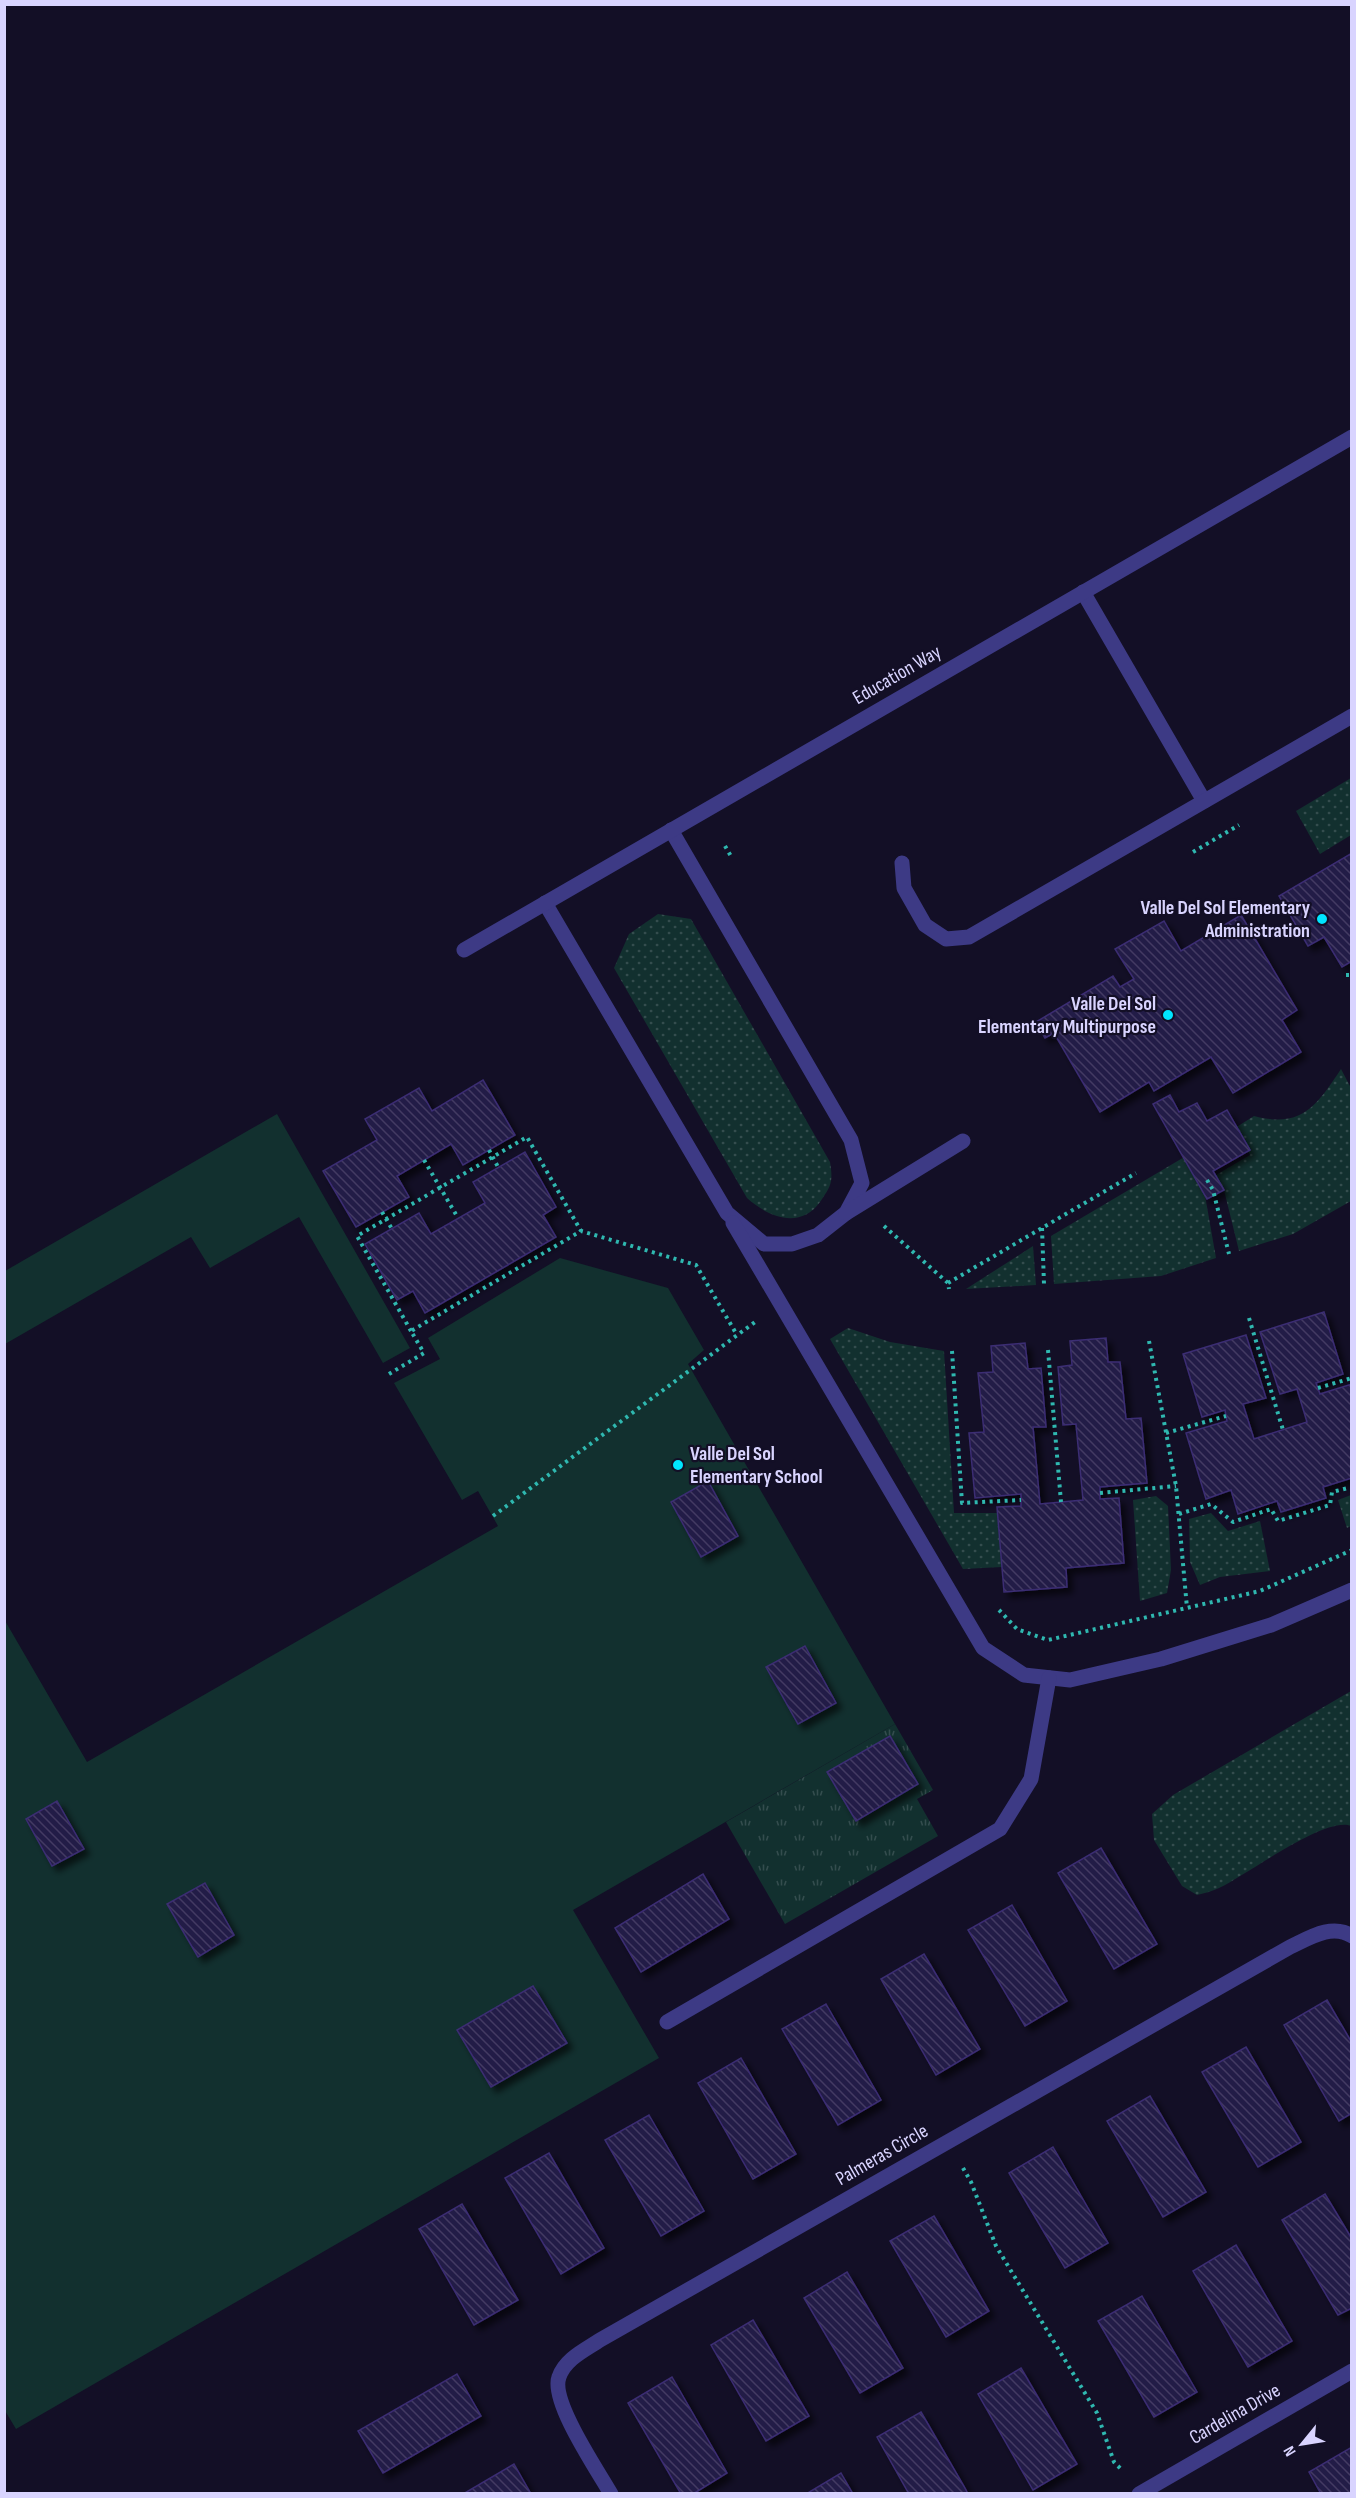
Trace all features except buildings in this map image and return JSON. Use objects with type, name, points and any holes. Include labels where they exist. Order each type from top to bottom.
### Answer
[{"type":"street","name":"Education Way","points":[[464,950],[1352,437]]},
{"type":"street","points":[[1083,592],[1204,801]]},
{"type":"street","points":[[902,863],[904,888],[925,925],[946,939],[969,937],[1352,716]]},
{"type":"street","points":[[671,830],[852,1140],[862,1183],[846,1213]]},
{"type":"street","points":[[545,903],[983,1648],[1024,1675],[1070,1680],[1161,1659],[1271,1625],[1352,1590]]},
{"type":"street","points":[[727,1213],[764,1244],[792,1244],[818,1235],[846,1213],[963,1141]]},
{"type":"street","points":[[667,2022],[1000,1829],[1030,1779],[1049,1678]]},
{"type":"street","name":"Palmeras Circle","points":[[611,2493],[560,2403],[558,2378],[571,2358],[1290,1947],[1320,1933],[1343,1930],[1352,1936]]},
{"type":"street","name":"Cardelina Drive","points":[[1140,2493],[1352,2371]]},
{"type":"path","points":[[1193,852],[1239,825]]},
{"type":"path","points":[[1213,833],[1216,838]]},
{"type":"path","points":[[725,846],[732,858]]},
{"type":"path","points":[[389,1374],[424,1353],[357,1236],[527,1137],[582,1231],[696,1265],[737,1335]]},
{"type":"path","points":[[489,1150],[498,1167]]},
{"type":"path","points":[[424,1160],[458,1218]]},
{"type":"path","points":[[948,1282],[1136,1173]]},
{"type":"path","points":[[1207,1180],[1213,1190],[1229,1254]]},
{"type":"path","points":[[382,1212],[392,1229]]},
{"type":"path","points":[[884,1225],[948,1282],[949,1289]]},
{"type":"path","points":[[1042,1228],[1044,1284]]},
{"type":"path","points":[[411,1331],[582,1231]]},
{"type":"path","points":[[493,1516],[737,1335],[782,1306]]},
{"type":"path","points":[[1249,1318],[1282,1430]]},
{"type":"path","points":[[1149,1341],[1176,1486],[1187,1608]]},
{"type":"path","points":[[1048,1350],[1062,1502]]},
{"type":"path","points":[[952,1351],[962,1503],[1021,1500]]},
{"type":"path","points":[[1318,1388],[1352,1378]]},
{"type":"path","points":[[1166,1432],[1226,1416]]},
{"type":"path","points":[[1100,1493],[1176,1486]]},
{"type":"path","points":[[1179,1514],[1211,1504],[1233,1522],[1271,1509],[1278,1521],[1330,1505],[1332,1492],[1352,1487]]},
{"type":"path","points":[[998,1609],[1017,1629],[1048,1640],[1260,1591],[1352,1550]]},
{"type":"path","points":[[948,2142],[971,2181],[996,2246],[1097,2413],[1114,2462],[1140,2493]]},
{"type":"green space","points":[[1351,778],[1351,835],[1320,854],[1296,811]]},
{"type":"green space","points":[[658,914],[691,919],[830,1162],[831,1179],[828,1189],[812,1211],[803,1216],[784,1218],[774,1215],[764,1211],[747,1198],[614,968],[629,934]]},
{"type":"green space","points":[[1341,1069],[1351,1088],[1351,1201],[1293,1234],[1239,1251],[1224,1190],[1216,1175],[1250,1155],[1235,1128],[1254,1116],[1284,1119],[1306,1111],[1316,1103]]},
{"type":"green space","points":[[277,1114],[410,1348],[383,1363],[299,1217],[210,1268],[191,1237],[5,1344],[5,1271]]},
{"type":"green space","points":[[1186,1156],[1203,1184],[1216,1258],[1161,1276],[1054,1284],[1051,1236]]},
{"type":"green space","points":[[1033,1246],[1036,1285],[966,1289]]},
{"type":"green space","points":[[560,1258],[668,1288],[704,1350],[688,1364],[895,1724],[573,1910],[659,2058],[16,2429],[4,2409],[4,1619],[87,1762],[498,1526],[478,1491],[462,1500],[394,1383],[440,1359],[428,1338]]},
{"type":"green space","points":[[848,1328],[890,1342],[944,1351],[954,1513],[997,1513],[1002,1567],[963,1569],[830,1339]]},
{"type":"green space","points":[[1351,1495],[1351,1526],[1347,1528],[1338,1500]]},
{"type":"green space","points":[[1156,1496],[1168,1506],[1171,1570],[1167,1593],[1140,1601],[1133,1500]]},
{"type":"green space","points":[[1211,1513],[1228,1531],[1260,1521],[1270,1571],[1220,1577],[1200,1585],[1190,1562],[1189,1519]]},
{"type":"green space","points":[[1351,1691],[1351,1826],[1339,1825],[1305,1838],[1214,1890],[1197,1895],[1182,1886],[1154,1840],[1152,1814],[1173,1795]]},
{"type":"green space","points":[[895,1724],[933,1790],[917,1799],[938,1836],[785,1924],[726,1822]]},
{"type":"place","name":"Valle Del Sol Elementary Administration","points":[[1322,919]]},
{"type":"place","name":"Valle Del Sol Elementary Multipurpose","points":[[1168,1015]]},
{"type":"place","name":"Valle Del Sol Elementary School","points":[[678,1465]]}]
